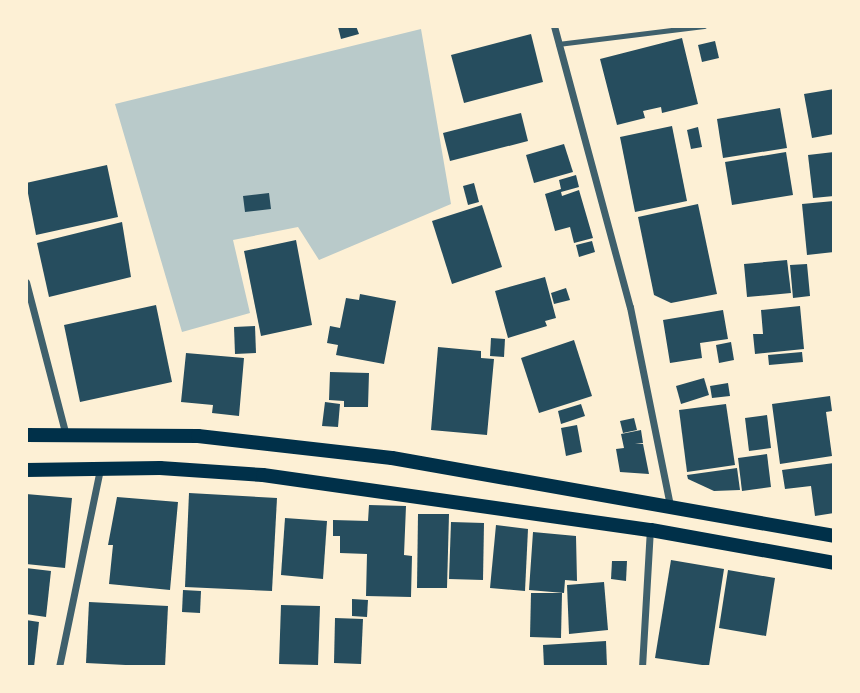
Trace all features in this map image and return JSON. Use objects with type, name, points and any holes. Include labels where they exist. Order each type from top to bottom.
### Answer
[{"type":"main road","points":[[26,435],[65,432],[198,436],[392,458],[834,536]]},
{"type":"main road","points":[[26,470],[100,469],[275,477],[650,530],[834,563]]},
{"type":"street","points":[[554,26],[630,307],[670,505]]},
{"type":"street","points":[[26,282],[65,432]]},
{"type":"street","points":[[59,667],[100,469]]},
{"type":"street","points":[[642,667],[650,530]]},
{"type":"lane","points":[[558,44],[704,26]]},
{"type":"shaded area","points":[[421,29],[451,204],[319,260],[298,227],[233,240],[250,313],[182,332],[115,104]]},
{"type":"building","points":[[356,26],[359,34],[341,39],[338,27]]},
{"type":"building","points":[[531,34],[543,82],[464,103],[451,55]]},
{"type":"building","points":[[682,38],[698,104],[662,113],[661,107],[643,111],[645,118],[617,125],[600,59]]},
{"type":"building","points":[[715,41],[719,58],[702,62],[698,45]]},
{"type":"building","points":[[834,89],[834,134],[812,138],[804,94]]},
{"type":"building","points":[[780,108],[787,148],[723,158],[717,119]]},
{"type":"building","points":[[521,113],[528,141],[450,161],[443,133]]},
{"type":"building","points":[[672,126],[687,201],[635,212],[620,137]]},
{"type":"building","points":[[698,127],[702,147],[691,149],[687,130]]},
{"type":"building","points":[[564,144],[573,172],[534,183],[526,155]]},
{"type":"building","points":[[786,152],[793,195],[732,205],[725,162]]},
{"type":"building","points":[[834,152],[834,196],[813,198],[808,155]]},
{"type":"building","points":[[107,165],[118,217],[36,235],[26,183]]},
{"type":"building","points":[[576,175],[579,187],[561,192],[562,196],[579,190],[593,238],[574,243],[570,227],[555,231],[545,194],[561,189],[559,180]]},
{"type":"building","points":[[474,183],[479,202],[468,205],[463,186]]},
{"type":"building","points":[[269,193],[271,209],[245,212],[243,196]]},
{"type":"building","points":[[834,201],[834,252],[807,255],[802,204]]},
{"type":"building","points":[[698,204],[717,294],[671,303],[654,295],[638,217]]},
{"type":"building","points":[[482,205],[502,267],[452,284],[432,221]]},
{"type":"building","points":[[122,222],[131,277],[49,297],[37,243]]},
{"type":"building","points":[[296,240],[312,325],[261,336],[244,251]]},
{"type":"building","points":[[592,241],[595,252],[579,257],[576,245]]},
{"type":"building","points":[[787,260],[791,293],[747,297],[744,264]]},
{"type":"building","points":[[807,264],[810,296],[793,298],[790,265]]},
{"type":"building","points":[[545,277],[556,318],[545,321],[547,326],[508,338],[495,291]]},
{"type":"building","points":[[566,288],[570,300],[554,304],[551,293]]},
{"type":"building","points":[[360,294],[396,301],[384,364],[336,355],[338,345],[327,343],[330,326],[340,328],[346,298],[359,300]]},
{"type":"building","points":[[156,305],[172,382],[80,402],[64,325]]},
{"type":"building","points":[[800,306],[804,349],[755,354],[753,334],[763,334],[761,310]]},
{"type":"building","points":[[723,310],[728,339],[700,343],[702,358],[670,363],[663,320]]},
{"type":"building","points":[[255,326],[256,353],[235,354],[234,327]]},
{"type":"building","points":[[491,338],[505,339],[504,357],[490,356]]},
{"type":"building","points":[[574,340],[592,396],[539,413],[521,358]]},
{"type":"building","points":[[731,342],[734,360],[719,363],[716,345]]},
{"type":"building","points":[[438,347],[481,351],[481,358],[494,359],[487,435],[431,430]]},
{"type":"building","points":[[802,352],[803,362],[769,365],[768,355]]},
{"type":"building","points":[[186,353],[244,358],[239,416],[212,413],[213,405],[181,402]]},
{"type":"building","points":[[330,372],[369,373],[368,407],[344,407],[344,401],[329,400]]},
{"type":"building","points":[[704,378],[709,395],[681,404],[676,386]]},
{"type":"building","points":[[728,383],[730,396],[712,398],[710,386]]},
{"type":"building","points":[[830,396],[832,411],[826,412],[832,456],[780,464],[772,404]]},
{"type":"building","points":[[325,402],[340,404],[338,427],[322,426]]},
{"type":"building","points":[[581,404],[585,416],[561,424],[558,411]]},
{"type":"building","points":[[726,404],[735,465],[687,472],[679,410]]},
{"type":"building","points":[[767,415],[771,448],[749,451],[745,418]]},
{"type":"building","points":[[634,418],[637,430],[623,433],[620,421]]},
{"type":"building","points":[[577,425],[582,452],[566,456],[561,428]]},
{"type":"building","points":[[641,430],[643,443],[635,444],[643,444],[649,474],[620,472],[616,449],[624,448],[621,434]]},
{"type":"building","points":[[767,454],[771,487],[742,491],[738,458]]},
{"type":"building","points":[[834,463],[834,513],[815,516],[811,486],[785,489],[782,470]]},
{"type":"building","points":[[737,468],[740,490],[714,491],[688,479],[687,475]]},
{"type":"building","points":[[189,493],[277,498],[272,591],[185,587]]},
{"type":"building","points":[[26,494],[72,498],[65,568],[26,564]]},
{"type":"building","points":[[117,497],[178,502],[170,590],[109,584],[113,545],[108,545]]},
{"type":"building","points":[[369,505],[406,506],[404,555],[412,556],[411,597],[366,596],[367,554],[340,553],[340,536],[333,536],[333,520],[368,521]]},
{"type":"building","points":[[418,514],[449,514],[447,588],[417,588]]},
{"type":"building","points":[[285,518],[327,521],[323,579],[281,575]]},
{"type":"building","points":[[451,522],[484,523],[483,580],[449,579]]},
{"type":"building","points":[[496,525],[528,529],[525,591],[490,588]]},
{"type":"building","points":[[533,532],[576,536],[577,581],[565,580],[564,593],[529,590]]},
{"type":"building","points":[[671,560],[724,569],[709,666],[655,658]]},
{"type":"building","points":[[612,561],[627,561],[626,581],[611,579]]},
{"type":"building","points":[[26,568],[51,571],[46,617],[26,614]]},
{"type":"building","points":[[728,570],[775,578],[766,636],[719,628]]},
{"type":"building","points":[[604,582],[608,630],[569,634],[567,585]]},
{"type":"building","points":[[183,590],[201,591],[200,613],[182,612]]},
{"type":"building","points":[[531,593],[562,593],[561,638],[530,637]]},
{"type":"building","points":[[352,599],[368,600],[367,617],[352,616]]},
{"type":"building","points":[[89,602],[168,606],[165,667],[86,663]]},
{"type":"building","points":[[281,605],[320,606],[318,665],[279,664]]},
{"type":"building","points":[[335,618],[363,619],[361,664],[334,663]]},
{"type":"building","points":[[26,620],[39,622],[34,667],[26,667]]},
{"type":"building","points":[[606,641],[607,667],[544,667],[543,645]]}]
